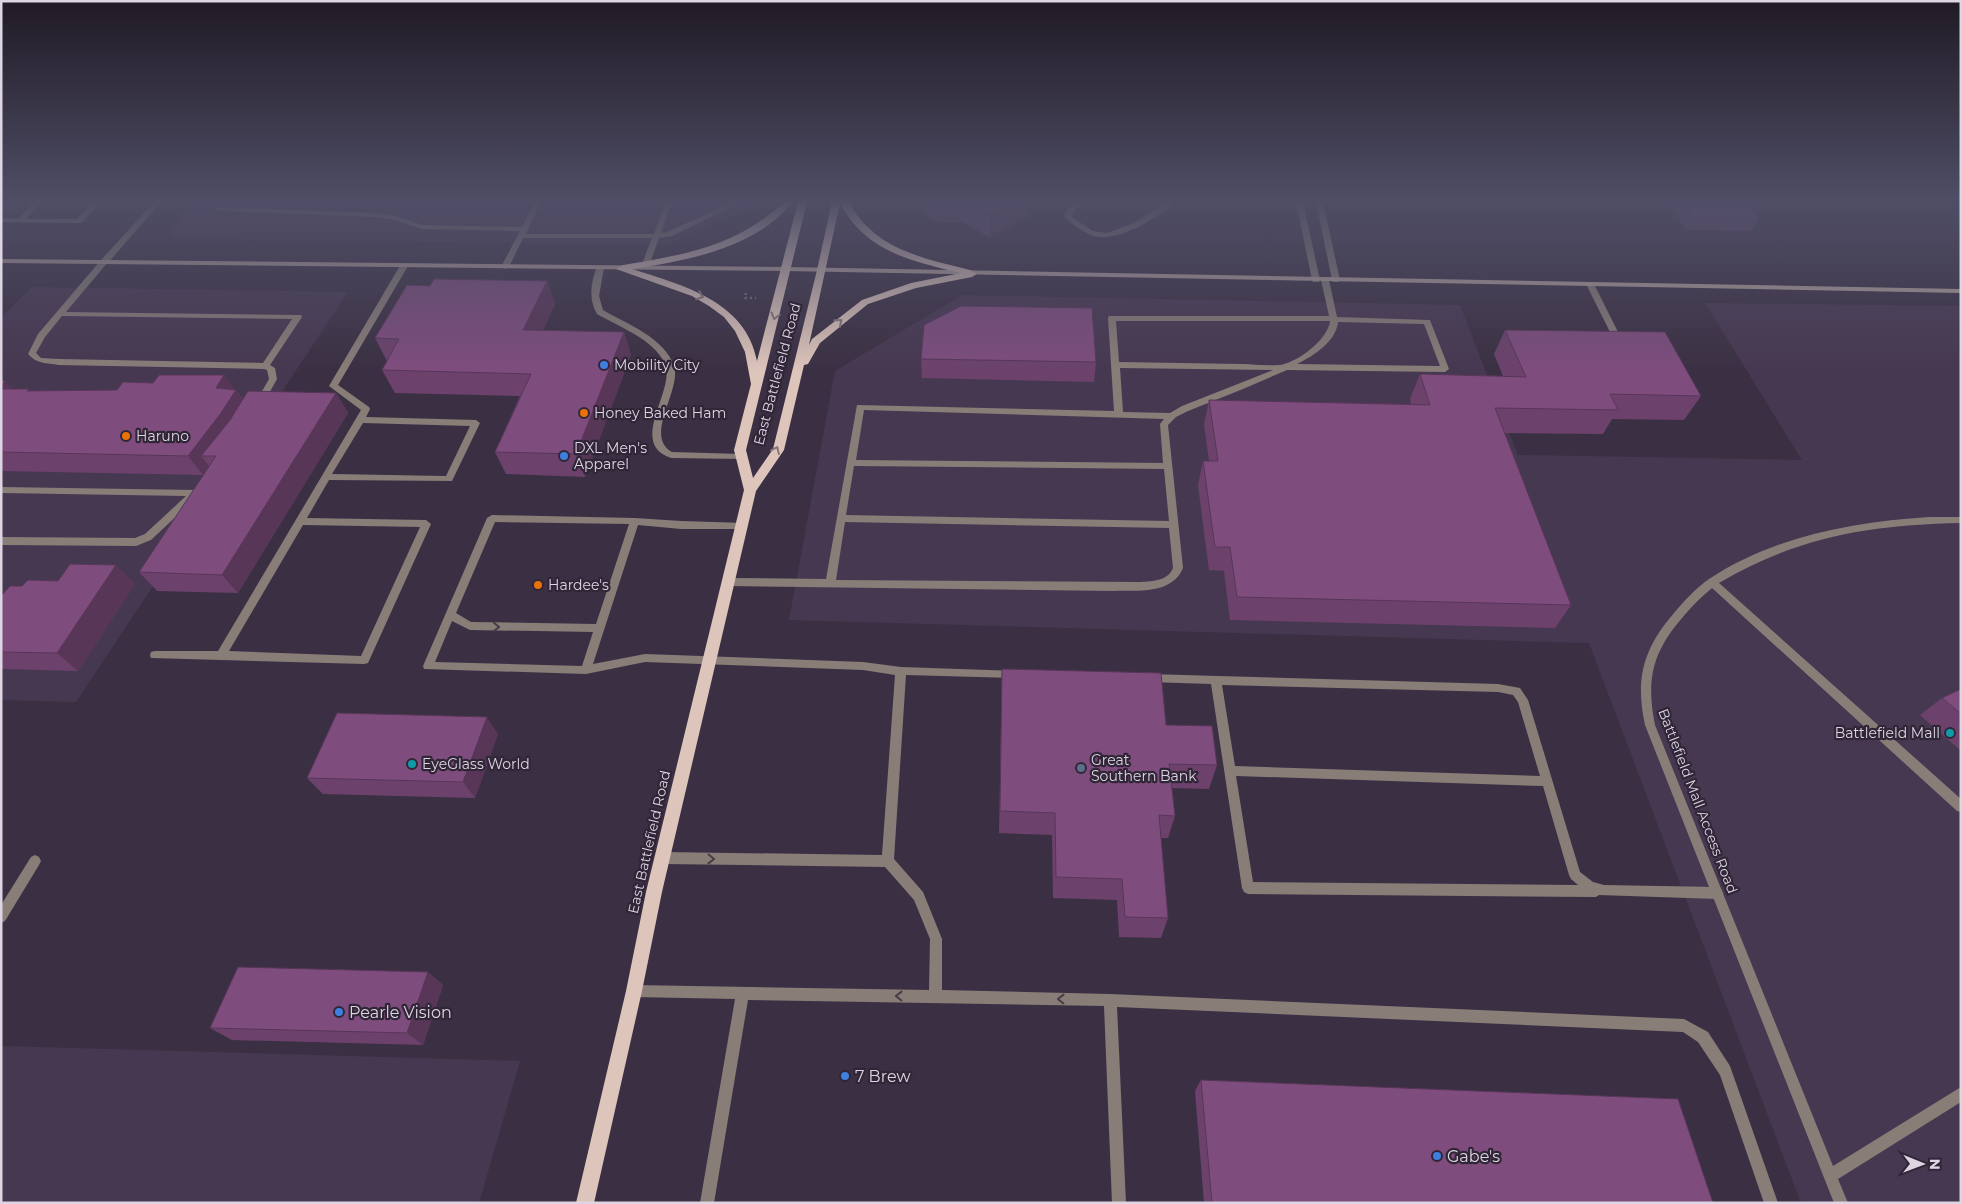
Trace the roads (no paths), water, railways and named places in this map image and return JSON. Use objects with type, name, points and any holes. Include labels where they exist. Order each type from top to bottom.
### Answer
[{"type":"main road","points":[[621,268],[678,258]]},
{"type":"main road","name":"East Battlefield Road","points":[[750,490],[740,450],[789,258]]},
{"type":"main road","name":"East Battlefield Road","points":[[585,1203],[709,659],[750,490],[778,450],[824,258]]},
{"type":"main road","points":[[916,258],[972,274]]},
{"type":"main road","points":[[1,261],[786,269],[972,274],[1961,291]]},
{"type":"main road","points":[[621,268],[710,300],[726,312],[742,332],[750,350],[756,388]]},
{"type":"main road","points":[[797,372],[816,341],[865,302],[914,285],[972,274]]},
{"type":"street","points":[[107,258],[41,336],[32,354],[39,360],[59,362],[265,366],[271,368],[273,379],[253,414]]},
{"type":"street","points":[[505,267],[510,258]]},
{"type":"street","points":[[646,264],[648,258]]},
{"type":"street","points":[[728,582],[1113,587],[1162,584],[1172,580],[1177,575],[1178,568],[1164,424],[1170,416],[1178,411],[1263,378],[1308,355],[1326,342],[1333,329],[1334,319],[1314,258]]},
{"type":"street","points":[[1331,258],[1336,280]]},
{"type":"street","points":[[221,655],[366,409],[333,386],[404,266]]},
{"type":"street","points":[[600,268],[594,298],[595,306],[600,312],[645,338],[662,354],[671,368],[672,377],[656,435],[659,445],[671,455],[741,457]]},
{"type":"street","points":[[1590,284],[1614,332]]},
{"type":"street","points":[[60,314],[298,317],[265,366]]},
{"type":"street","points":[[1116,365],[1445,369],[1426,322],[1334,319],[1112,318],[1119,415]]},
{"type":"street","points":[[830,584],[860,407],[1170,416]]},
{"type":"street","points":[[326,477],[449,479],[476,423],[360,420]]},
{"type":"street","points":[[851,463],[1167,466]]},
{"type":"street","points":[[1,490],[199,489],[148,537],[136,542],[1,541]]},
{"type":"street","points":[[742,525],[492,518],[428,666],[586,670],[646,658],[709,659],[863,666],[901,671],[1029,675]]},
{"type":"street","points":[[841,518],[1174,525]]},
{"type":"street","name":"Battlefield Mall Access Road","points":[[1841,1203],[1650,726],[1644,686],[1647,668],[1653,650],[1666,628],[1712,582],[1743,564],[1779,549],[1822,536],[1889,523],[1961,520]]},
{"type":"street","points":[[155,656],[221,655],[364,660],[426,524],[300,521]]},
{"type":"street","points":[[586,670],[635,521]]},
{"type":"street","points":[[1712,582],[1961,807]]},
{"type":"street","points":[[450,615],[470,626],[600,628]]},
{"type":"street","points":[[901,671],[888,861],[919,896],[936,939],[935,996]]},
{"type":"street","points":[[1138,678],[1498,688],[1516,692],[1523,700],[1575,875],[1590,887],[1604,891]]},
{"type":"street","points":[[1216,680],[1248,888],[1717,893]]},
{"type":"street","points":[[1230,771],[1547,781]]},
{"type":"street","points":[[663,858],[888,861]]},
{"type":"street","points":[[1,917],[35,861]]},
{"type":"street","points":[[634,991],[1110,1000],[1684,1026],[1703,1037],[1724,1071],[1771,1203]]},
{"type":"street","points":[[707,1203],[742,994]]},
{"type":"street","points":[[1110,1000],[1119,1203]]},
{"type":"street","points":[[1830,1176],[1961,1094]]},
{"type":"place","name":"Mobility City","points":[[604,365]]},
{"type":"place","name":"Honey Baked Ham","points":[[584,413]]},
{"type":"place","name":"Haruno","points":[[126,436]]},
{"type":"place","name":"DXL Men's Apparel","points":[[564,456]]},
{"type":"place","name":"Hardee's","points":[[538,585]]},
{"type":"place","name":"Battlefield Mall","points":[[1950,733]]},
{"type":"place","name":"EyeGlass World","points":[[412,764]]},
{"type":"place","name":"Great Southern Bank","points":[[1081,768]]},
{"type":"place","name":"Pearle Vision","points":[[339,1012]]},
{"type":"place","name":"7 Brew","points":[[845,1076]]},
{"type":"place","name":"Gabe's","points":[[1437,1156]]}]
